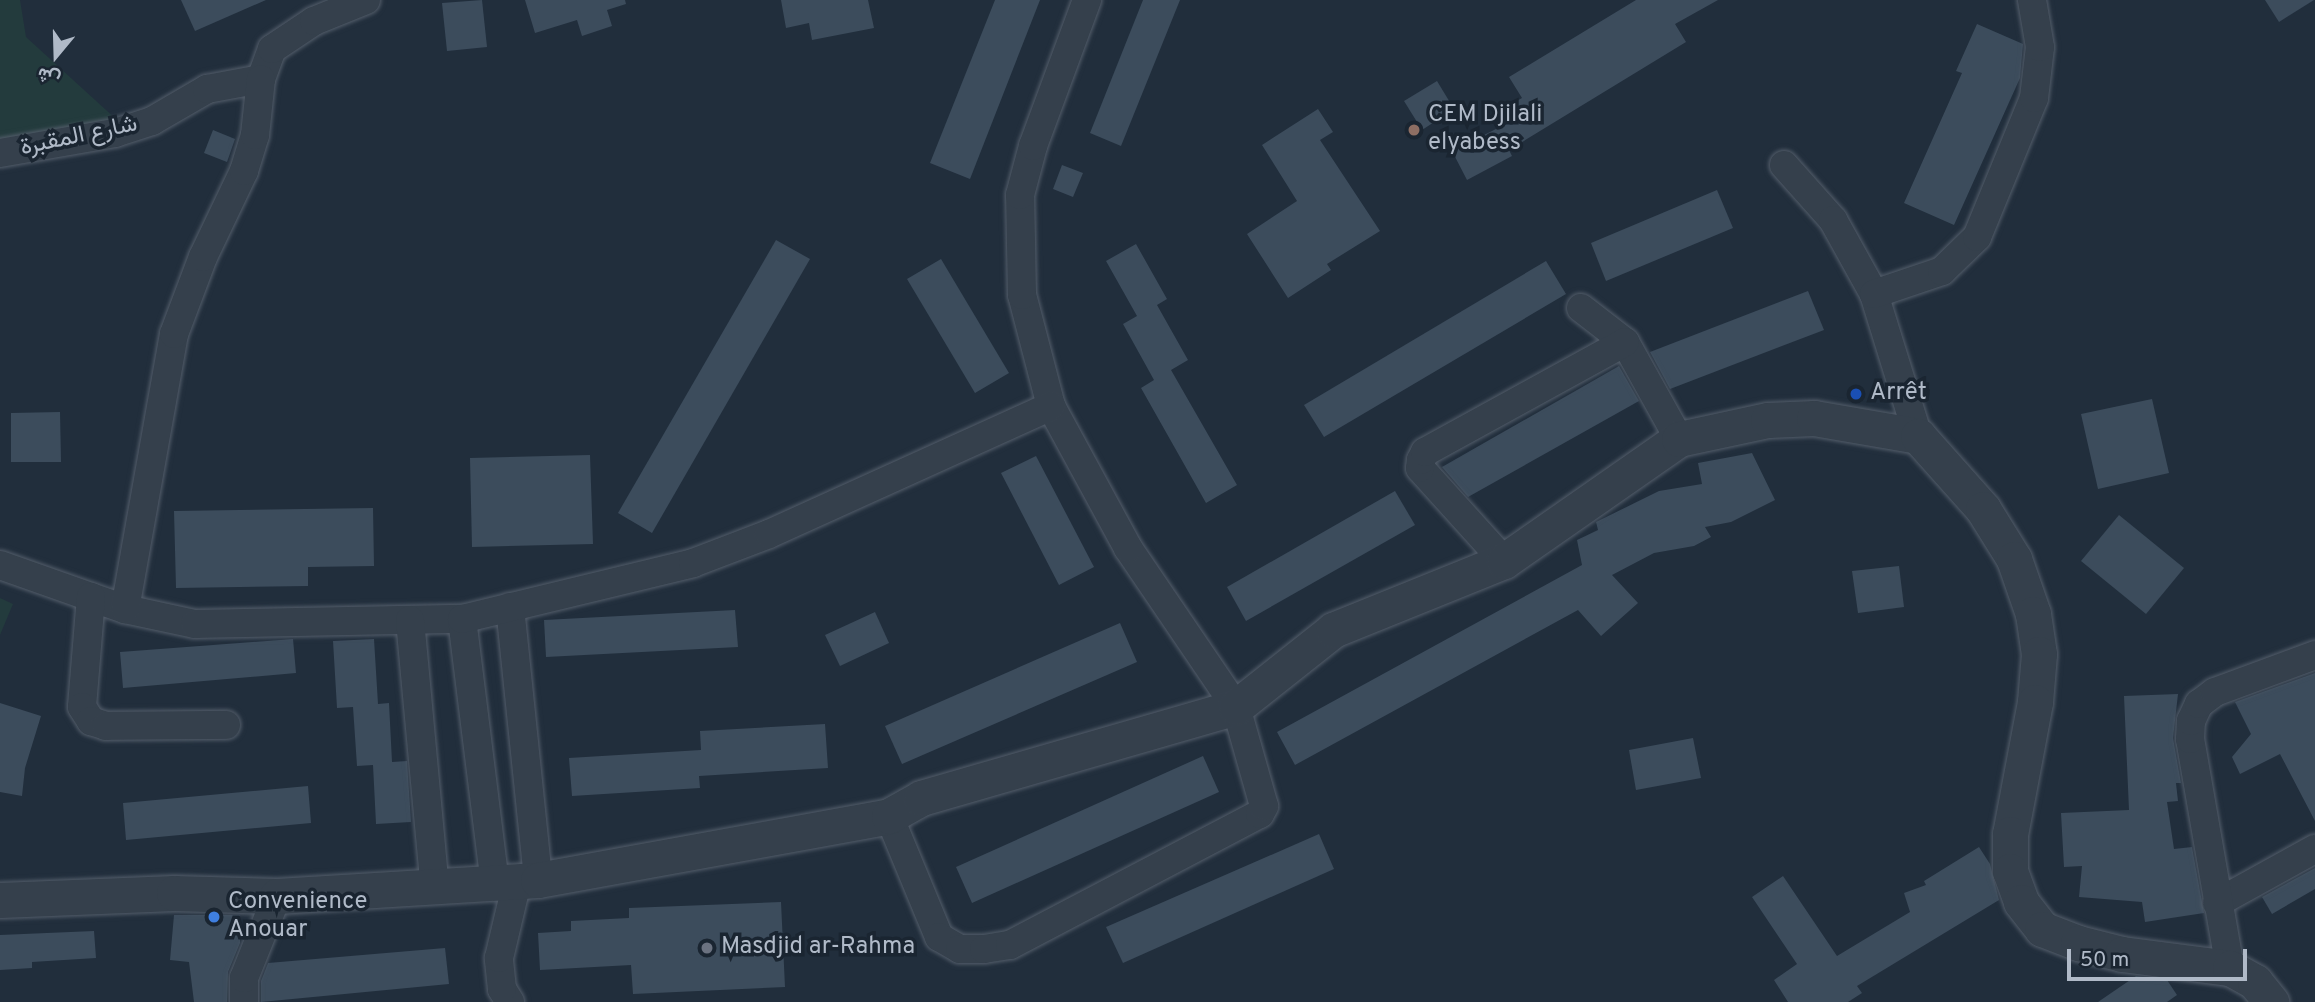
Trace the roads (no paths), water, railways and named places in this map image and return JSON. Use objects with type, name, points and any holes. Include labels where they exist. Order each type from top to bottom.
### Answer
[{"type":"street","points":[[125,609],[174,334],[203,257],[244,170],[255,135],[261,79],[272,49],[314,21],[366,0]]},
{"type":"street","points":[[889,816],[939,937],[960,949],[1010,945],[1260,814],[1262,795],[1236,707],[1128,548],[1051,407],[1021,295],[1020,195],[1033,146],[1087,0]]},
{"type":"street","points":[[1874,295],[1941,271],[1977,237],[2034,98],[2040,47],[2032,0]]},
{"type":"street","name":"شارع المقبرة","points":[[0,153],[116,133],[152,121],[206,89],[261,79]]},
{"type":"street","points":[[1784,165],[1833,220],[1874,295],[1918,436],[1954,474],[2002,539],[2014,559],[2033,614],[2039,654],[2035,702],[2010,834],[2010,871],[2021,902],[2042,929],[2078,943],[2122,954],[2230,968],[2255,982],[2271,1002]]},
{"type":"street","points":[[1581,308],[1625,342],[1679,439]]},
{"type":"street","points":[[1504,561],[1420,468],[1420,460],[1425,452],[1625,342]]},
{"type":"street","points":[[0,565],[125,609],[195,624],[462,619],[706,558],[1051,407]]},
{"type":"street","points":[[0,900],[174,893],[277,896],[517,882],[889,816],[920,798],[1236,707],[1333,630],[1504,561],[1679,439],[1768,420],[1814,418],[1918,436]]},
{"type":"street","points":[[91,597],[82,707],[91,721],[106,726],[226,725]]},
{"type":"street","points":[[510,607],[517,882],[499,958],[502,989],[510,1002]]},
{"type":"street","points":[[462,619],[517,882]]},
{"type":"street","points":[[410,620],[435,887]]},
{"type":"street","points":[[2230,968],[2217,903],[2190,721],[2199,704],[2215,692],[2315,655]]},
{"type":"street","points":[[2217,903],[2315,849]]},
{"type":"street","points":[[244,1002],[244,978],[277,896]]},
{"type":"place","name":"CEM Djilali elyabess","points":[[1414,130]]},
{"type":"place","name":"Arrêt","points":[[1856,394]]},
{"type":"place","name":"Convenience Anouar","points":[[214,917]]},
{"type":"place","name":"Masdjid ar-Rahma","points":[[707,948]]}]
